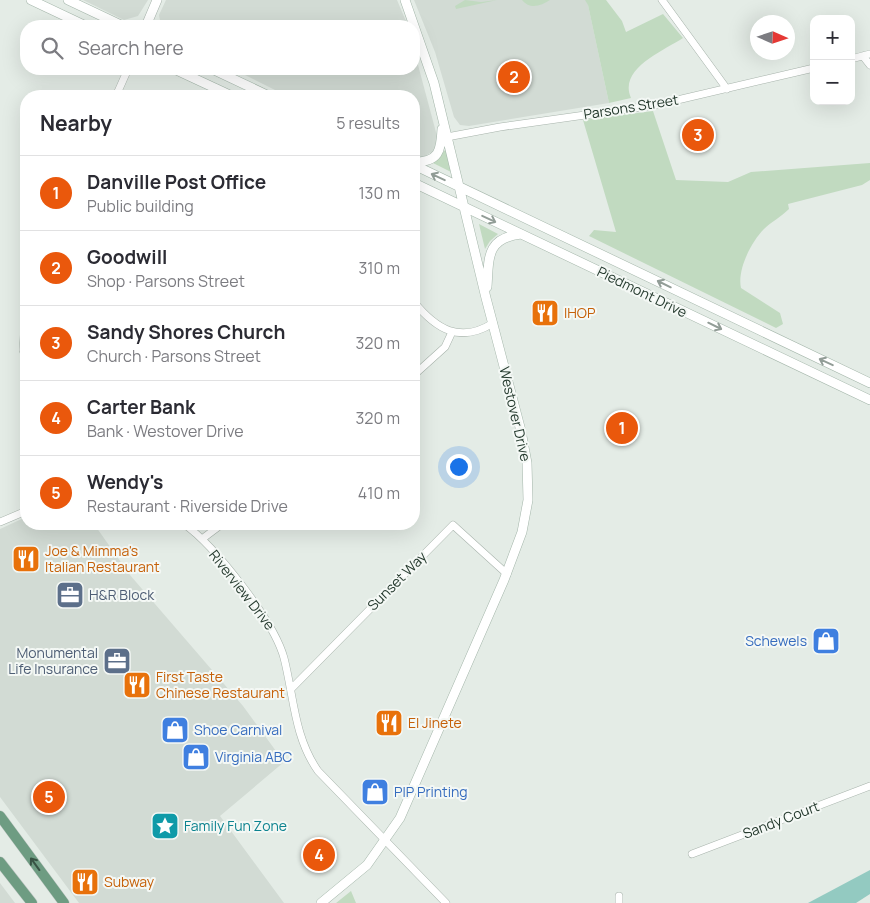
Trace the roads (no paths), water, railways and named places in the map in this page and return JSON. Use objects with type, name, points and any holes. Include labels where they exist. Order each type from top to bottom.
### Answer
[{"type":"main road","points":[[31,0],[73,20]]},
{"type":"main road","points":[[68,0],[110,20]]},
{"type":"main road","points":[[149,20],[157,0]]},
{"type":"main road","name":"Westover Drive","points":[[405,0],[412,20]]},
{"type":"main road","name":"Westover Drive","points":[[321,903],[367,864],[400,818],[506,574],[525,518],[528,477],[521,431],[486,298],[443,119],[420,40]]},
{"type":"main road","points":[[187,75],[219,90]]},
{"type":"main road","points":[[225,75],[256,90]]},
{"type":"main road","points":[[420,163],[431,160],[437,155],[441,146],[443,119]]},
{"type":"main road","name":"Piedmont Drive","points":[[420,167],[870,383]]},
{"type":"main road","name":"Piedmont Drive","points":[[420,185],[870,400]]},
{"type":"main road","points":[[486,298],[489,254],[501,239],[521,234]]},
{"type":"main road","points":[[0,816],[64,903]]},
{"type":"main road","points":[[0,862],[32,903]]},
{"type":"street","points":[[662,0],[728,89]]},
{"type":"street","points":[[866,55],[870,65]]},
{"type":"street","name":"Parsons Street","points":[[447,137],[500,126],[656,105],[810,69]]},
{"type":"street","points":[[119,90],[125,75]]},
{"type":"street","points":[[420,309],[429,319],[452,332],[475,332],[493,323]]},
{"type":"street","points":[[420,370],[445,347],[452,332]]},
{"type":"street","points":[[0,522],[20,514]]},
{"type":"street","name":"Sunset Way","points":[[291,689],[453,525],[506,574]]},
{"type":"street","name":"Riverview Drive","points":[[191,530],[202,539],[270,623],[280,644],[302,742],[318,771],[384,842],[446,903]]},
{"type":"street","points":[[202,539],[214,530]]},
{"type":"street","name":"Sandy Court","points":[[692,854],[870,786]]},
{"type":"water","points":[[870,870],[870,894],[856,903],[808,903]]},
{"type":"place","name":"Goodwill","points":[[514,77]]},
{"type":"place","name":"Sandy Shores Church","points":[[698,135]]},
{"type":"place","name":"IHOP","points":[[545,313]]},
{"type":"place","name":"Danville Post Office","points":[[622,428]]},
{"type":"place","name":"Joe & Mimma's Italian Restaurant","points":[[26,559]]},
{"type":"place","name":"H&R Block","points":[[70,595]]},
{"type":"place","name":"Schewels","points":[[826,641]]},
{"type":"place","name":"Monumental Life Insurance","points":[[117,661]]},
{"type":"place","name":"First Taste Chinese Restaurant","points":[[137,685]]},
{"type":"place","name":"El Jinete","points":[[389,723]]},
{"type":"place","name":"Shoe Carnival","points":[[175,730]]},
{"type":"place","name":"Virginia ABC","points":[[196,757]]},
{"type":"place","name":"PIP Printing","points":[[375,792]]},
{"type":"place","name":"Wendy's","points":[[49,797]]},
{"type":"place","name":"Family Fun Zone","points":[[165,826]]},
{"type":"place","name":"Carter Bank","points":[[319,855]]},
{"type":"place","name":"Subway","points":[[85,882]]}]
